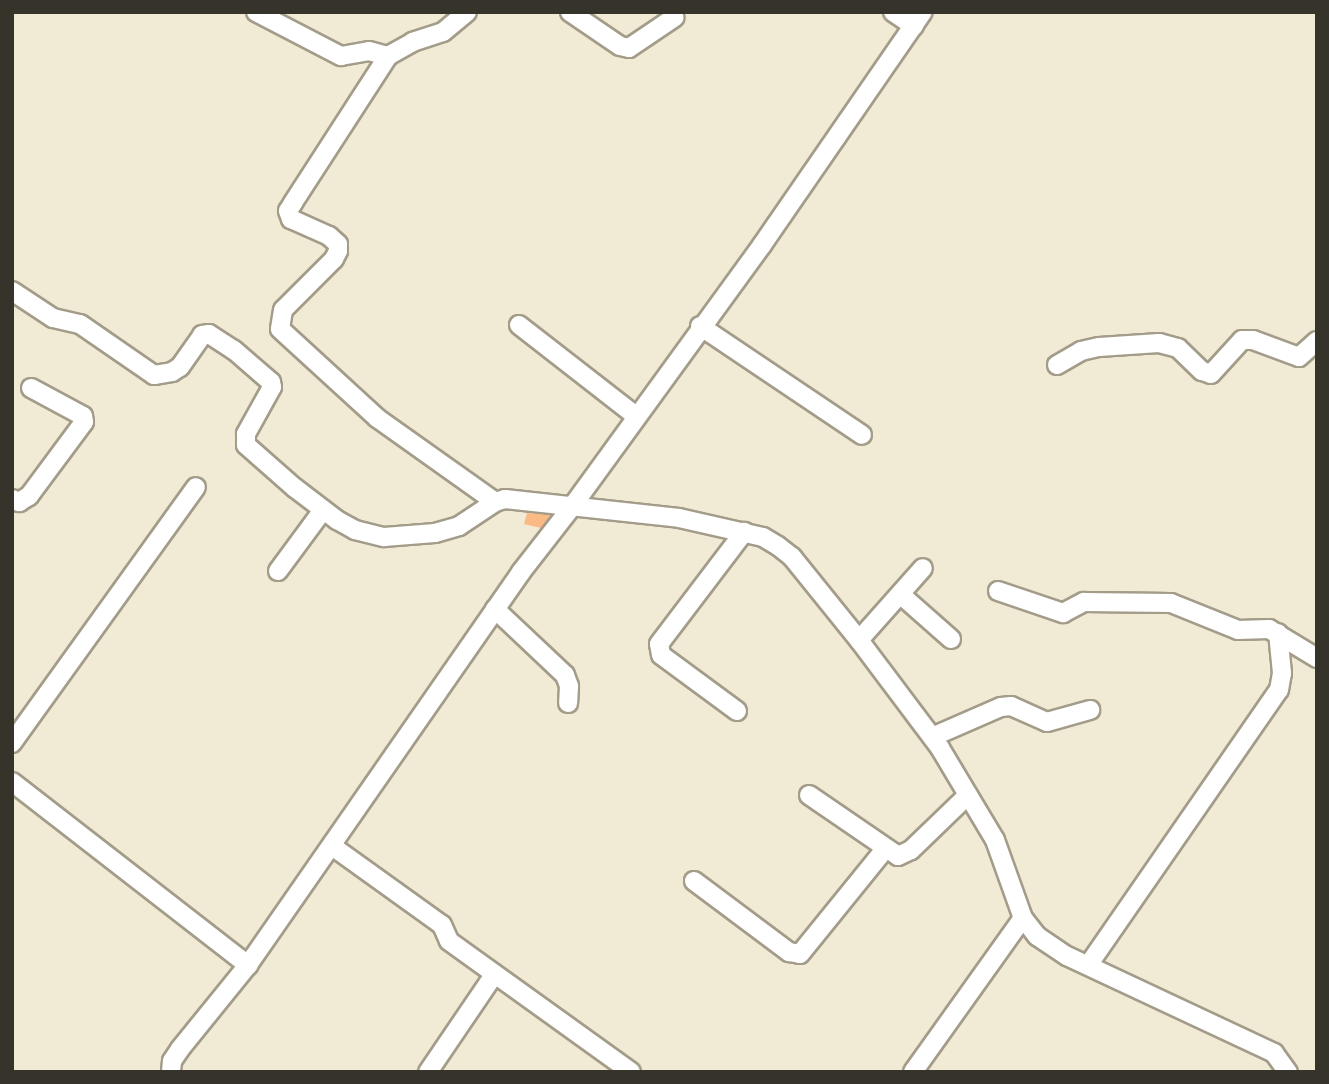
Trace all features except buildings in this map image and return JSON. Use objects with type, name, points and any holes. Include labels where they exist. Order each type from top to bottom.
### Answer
[{"type":"street","points":[[256,12],[341,56],[369,51],[388,57]]},
{"type":"street","points":[[467,12],[443,32],[413,42],[388,57],[288,211],[291,219],[336,241],[338,251],[334,259],[283,310],[280,329],[377,418],[495,502]]},
{"type":"street","points":[[570,12],[620,46],[629,48],[675,17]]},
{"type":"street","points":[[168,1070],[180,1049],[247,965],[332,846],[495,609],[769,234],[918,19],[893,12]]},
{"type":"street","points":[[12,291],[54,318],[80,324],[154,375],[172,372],[180,367],[202,335],[209,334],[234,351],[271,382],[272,387],[246,434],[246,444],[323,510],[355,530],[384,537],[435,533],[459,526],[495,502],[519,500],[571,508],[644,513],[763,537],[792,557],[932,737],[995,840],[1023,918],[1037,936],[1067,956],[1275,1053],[1289,1072]]},
{"type":"street","points":[[519,325],[636,416]]},
{"type":"street","points":[[700,326],[862,435]]},
{"type":"street","points":[[1058,365],[1081,351],[1099,347],[1159,343],[1178,348],[1202,371],[1210,374],[1242,340],[1252,340],[1299,357],[1317,341]]},
{"type":"street","points":[[12,499],[19,502],[29,496],[84,422],[83,416],[31,388]]},
{"type":"street","points":[[12,743],[196,488]]},
{"type":"street","points":[[278,571],[323,510]]},
{"type":"street","points":[[737,711],[661,655],[659,644],[744,532]]},
{"type":"street","points":[[859,640],[923,568]]},
{"type":"street","points":[[998,591],[1063,612],[1084,602],[1171,603],[1238,630],[1262,628],[1278,633],[1317,658]]},
{"type":"street","points":[[900,594],[951,639]]},
{"type":"street","points":[[495,609],[565,675],[569,685],[568,703]]},
{"type":"street","points":[[1089,964],[1279,690],[1282,673],[1278,633]]},
{"type":"street","points":[[932,737],[1001,707],[1011,706],[1047,722],[1090,710]]},
{"type":"street","points":[[12,782],[247,965]]},
{"type":"street","points":[[809,795],[885,849],[903,855],[968,795]]},
{"type":"street","points":[[332,846],[442,925],[446,939],[631,1072]]},
{"type":"street","points":[[694,881],[789,951],[800,954],[885,849]]},
{"type":"street","points":[[913,1072],[1023,918]]},
{"type":"street","points":[[428,1072],[494,975]]}]
